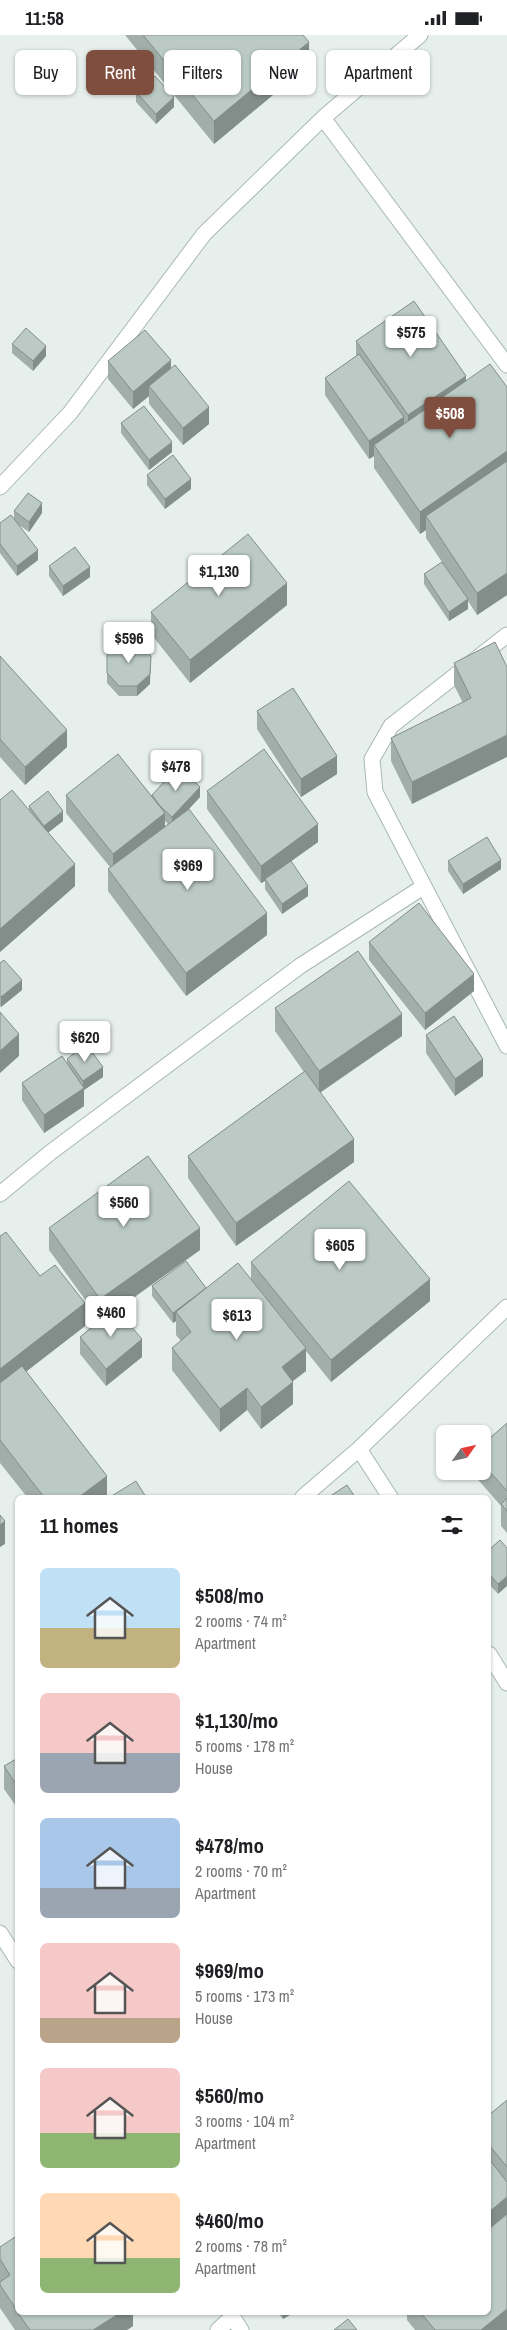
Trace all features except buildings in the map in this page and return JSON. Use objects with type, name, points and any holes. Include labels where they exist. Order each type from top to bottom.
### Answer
[{"type":"street","points":[[0,487],[70,413],[204,234],[323,118],[420,35]]},
{"type":"street","points":[[323,118],[507,365]]},
{"type":"street","points":[[507,635],[391,726],[372,759],[375,792],[507,1046]]},
{"type":"street","points":[[0,1194],[51,1152],[300,966],[423,887]]},
{"type":"street","points":[[305,1495],[359,1449],[507,1307]]},
{"type":"street","points":[[359,1449],[389,1495]]},
{"type":"street","points":[[491,1657],[507,1683]]},
{"type":"street","points":[[0,1933],[5,1951],[15,1959]]},
{"type":"street","points":[[218,2330],[231,2315],[241,2330]]}]
